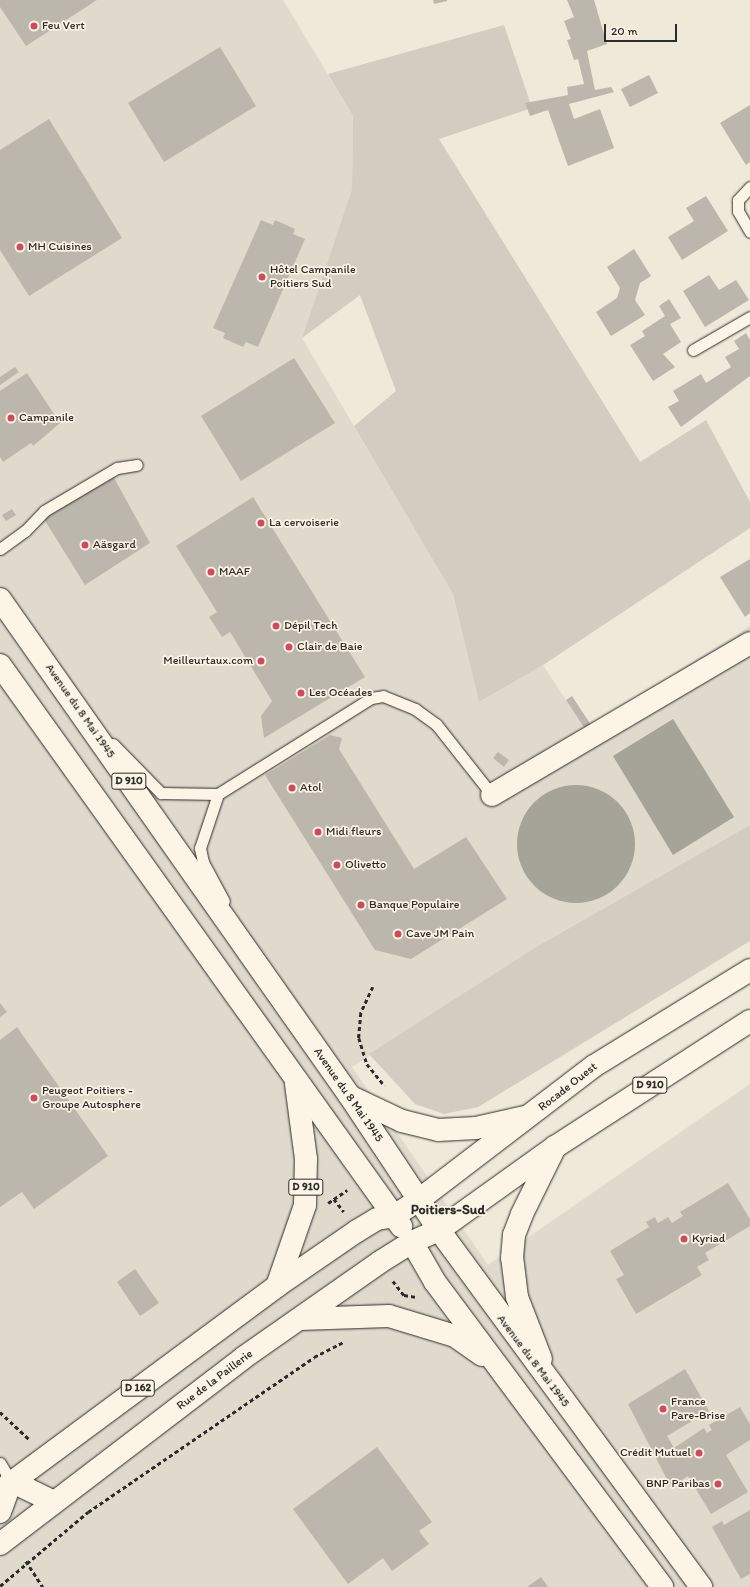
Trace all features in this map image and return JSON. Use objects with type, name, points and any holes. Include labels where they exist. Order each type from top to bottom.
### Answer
[{"type":"main road","name":"Avenue du 8 Mai 1945","points":[[0,599],[66,688],[256,964],[349,1095],[420,1199],[439,1230],[551,1386],[701,1587]]},
{"type":"main road","points":[[492,795],[750,643]]},
{"type":"main road","name":"D 910","points":[[0,665],[296,1084],[412,1242]]},
{"type":"main road","name":"Rocade Ouest","points":[[394,1216],[420,1199],[534,1115],[594,1066],[750,970]]},
{"type":"main road","name":"D 910","points":[[439,1230],[555,1147],[750,1021]]},
{"type":"main road","name":"D 910","points":[[277,1286],[304,1205],[306,1159],[296,1084]]},
{"type":"main road","name":"D 910","points":[[349,1095],[402,1121],[438,1130],[476,1128],[534,1115]]},
{"type":"main road","points":[[551,1386],[517,1297],[512,1258],[514,1235],[525,1206],[555,1147]]},
{"type":"main road","name":"D 162","points":[[4,1483],[277,1286],[377,1219],[394,1216]]},
{"type":"main road","name":"Rue de la Paillerie","points":[[0,1544],[300,1319],[412,1242],[439,1230]]},
{"type":"main road","points":[[412,1242],[434,1282],[662,1587]]},
{"type":"main road","points":[[300,1319],[370,1315],[403,1319],[455,1336],[498,1366]]},
{"type":"main road","points":[[0,1512],[4,1483],[54,1502]]},
{"type":"lane","points":[[750,187],[738,200],[738,211],[750,232]]},
{"type":"lane","points":[[693,350],[750,317]]},
{"type":"lane","points":[[0,549],[25,531],[44,511],[117,468],[137,465]]},
{"type":"lane","points":[[66,688],[150,786],[161,793],[218,794],[371,698],[383,696],[415,709],[436,724],[492,795]]},
{"type":"lane","points":[[218,794],[203,835],[202,855],[256,964]]},
{"type":"lane","points":[[0,1463],[4,1483]]},
{"type":"path","points":[[372,987],[360,1013],[359,1038],[367,1064],[387,1088]]},
{"type":"path","points":[[325,1205],[349,1188]]},
{"type":"path","points":[[334,1199],[348,1217]]},
{"type":"path","points":[[392,1279],[404,1295],[420,1297]]},
{"type":"path","points":[[0,1586],[26,1561],[88,1512],[314,1357],[347,1340]]},
{"type":"path","points":[[0,1412],[32,1442]]},
{"type":"path","points":[[26,1561],[43,1587]]},
{"type":"shaded area","points":[[0,0],[283,0],[353,116],[352,189],[302,338],[453,594],[479,702],[543,665],[585,729],[750,626],[750,825],[536,947],[352,1067],[488,1265],[750,1084],[750,1587],[0,1587]]},
{"type":"shaded area","points":[[504,25],[532,108],[439,139],[640,462],[706,420],[750,502],[750,528],[543,665],[479,702],[453,594],[354,426],[396,391],[360,295],[302,338],[352,189],[353,116],[328,74]]},
{"type":"shaded area","points":[[673,719],[734,817],[673,855],[613,756]]},
{"type":"shaded area","points":[[576,785],[599,789],[618,802],[631,821],[635,844],[631,867],[618,886],[599,899],[576,903],[553,899],[534,886],[521,867],[517,844],[521,821],[534,802],[553,789]]},
{"type":"shaded area","points":[[750,825],[750,941],[478,1107],[444,1114],[415,1104],[369,1054],[536,947]]},
{"type":"building","name":"Feu Vert","points":[[0,0],[97,0],[26,46],[0,7]]},
{"type":"building","points":[[433,0],[447,0],[447,1],[434,4]]},
{"type":"building","points":[[567,0],[594,0],[607,44],[587,51],[595,90],[611,87],[614,92],[569,104],[574,119],[600,109],[614,148],[568,166],[548,110],[530,116],[525,103],[568,95],[567,87],[584,84],[578,59],[574,60],[567,40],[571,39],[564,21],[574,17]]},
{"type":"building","points":[[220,47],[256,106],[164,162],[128,103]]},
{"type":"building","points":[[649,75],[658,93],[630,107],[621,89]]},
{"type":"building","points":[[750,105],[750,162],[746,165],[720,123]]},
{"type":"building","points":[[49,119],[122,238],[29,296],[0,250],[0,150]]},
{"type":"building","points":[[706,196],[728,231],[682,260],[668,237],[694,221],[686,208]]},
{"type":"building","name":"Hôtel Campanile Poitiers Sud","points":[[261,220],[273,225],[275,220],[295,229],[293,234],[305,239],[258,347],[246,342],[243,347],[223,338],[225,333],[213,328]]},
{"type":"building","points":[[634,249],[651,276],[640,283],[635,300],[645,315],[611,336],[596,312],[617,298],[620,288],[607,267]]},
{"type":"building","points":[[709,275],[719,290],[736,280],[749,300],[705,327],[683,291]]},
{"type":"building","points":[[669,299],[681,318],[670,324],[681,342],[663,354],[675,367],[653,381],[630,345],[645,336],[642,331],[665,316],[659,306]]},
{"type":"building","points":[[746,333],[750,340],[750,376],[681,427],[668,407],[679,401],[673,391],[701,374],[706,383],[731,367],[725,357],[739,349],[734,341]]},
{"type":"building","points":[[294,358],[335,423],[241,481],[201,416]]},
{"type":"building","points":[[15,367],[19,372],[0,385],[0,377]]},
{"type":"building","points":[[27,373],[60,423],[33,446],[31,443],[3,462],[0,457],[0,391]]},
{"type":"building","points":[[113,476],[150,543],[85,585],[44,519]]},
{"type":"building","points":[[253,497],[365,677],[264,738],[261,716],[272,701],[230,632],[222,637],[209,617],[217,612],[176,546]]},
{"type":"building","points":[[12,509],[16,515],[6,521],[2,515]]},
{"type":"building","points":[[750,559],[750,613],[745,617],[720,577]]},
{"type":"building","points":[[572,696],[591,725],[585,729],[566,700]]},
{"type":"building","points":[[330,735],[342,738],[339,749],[414,869],[466,837],[507,899],[411,959],[375,950],[265,775]]},
{"type":"building","points":[[498,752],[509,760],[504,767],[493,758]]},
{"type":"building","points":[[0,1003],[7,1012],[0,1017]]},
{"type":"building","name":"Peugeot Poitiers - Groupe Autosphere","points":[[17,1027],[108,1156],[34,1209],[22,1192],[0,1207],[0,1040]]},
{"type":"building","name":"Kyriad","points":[[728,1183],[750,1219],[750,1226],[705,1253],[709,1260],[697,1267],[702,1275],[636,1314],[616,1279],[624,1275],[610,1251],[649,1227],[646,1222],[655,1217],[658,1223],[668,1217],[672,1223],[683,1216],[680,1212]]},
{"type":"building","points":[[135,1269],[159,1303],[140,1316],[117,1282]]},
{"type":"building","points":[[685,1369],[709,1411],[667,1436],[674,1448],[704,1428],[707,1433],[712,1430],[709,1425],[740,1407],[750,1424],[750,1440],[726,1455],[748,1492],[711,1514],[688,1476],[671,1487],[628,1404]]},
{"type":"building","points":[[377,1447],[432,1522],[419,1531],[429,1544],[392,1571],[383,1558],[348,1584],[293,1509]]},
{"type":"building","points":[[750,1510],[750,1574],[741,1579],[712,1527],[722,1521],[724,1525]]},
{"type":"building","points":[[541,1577],[548,1587],[527,1587]]},
{"type":"place","name":"Feu Vert","points":[[34,26]]},
{"type":"place","name":"MH Cuisines","points":[[20,247]]},
{"type":"place","name":"Hôtel Campanile Poitiers Sud","points":[[262,277]]},
{"type":"place","name":"Campanile","points":[[11,418]]},
{"type":"place","name":"La cervoiserie","points":[[261,523]]},
{"type":"place","name":"Aäsgard","points":[[85,545]]},
{"type":"place","name":"MAAF","points":[[211,572]]},
{"type":"place","name":"Dépil Tech","points":[[276,626]]},
{"type":"place","name":"Clair de Baie","points":[[289,647]]},
{"type":"place","name":"Meilleurtaux.com","points":[[261,661]]},
{"type":"place","name":"Les Océades","points":[[301,693]]},
{"type":"place","name":"Atol","points":[[292,788]]},
{"type":"place","name":"Midi fleurs","points":[[318,832]]},
{"type":"place","name":"Olivetto","points":[[337,865]]},
{"type":"place","name":"Banque Populaire","points":[[361,905]]},
{"type":"place","name":"Cave JM Pain","points":[[398,934]]},
{"type":"place","name":"Peugeot Poitiers - Groupe Autosphere","points":[[34,1098]]},
{"type":"place","name":"Kyriad","points":[[684,1239]]},
{"type":"place","name":"France Pare-Brise","points":[[663,1409]]},
{"type":"place","name":"Crédit Mutuel","points":[[699,1453]]},
{"type":"place","name":"BNP Paribas","points":[[718,1484]]},
{"type":"district","name":"Poitiers-Sud","points":[[448,1210]]}]
